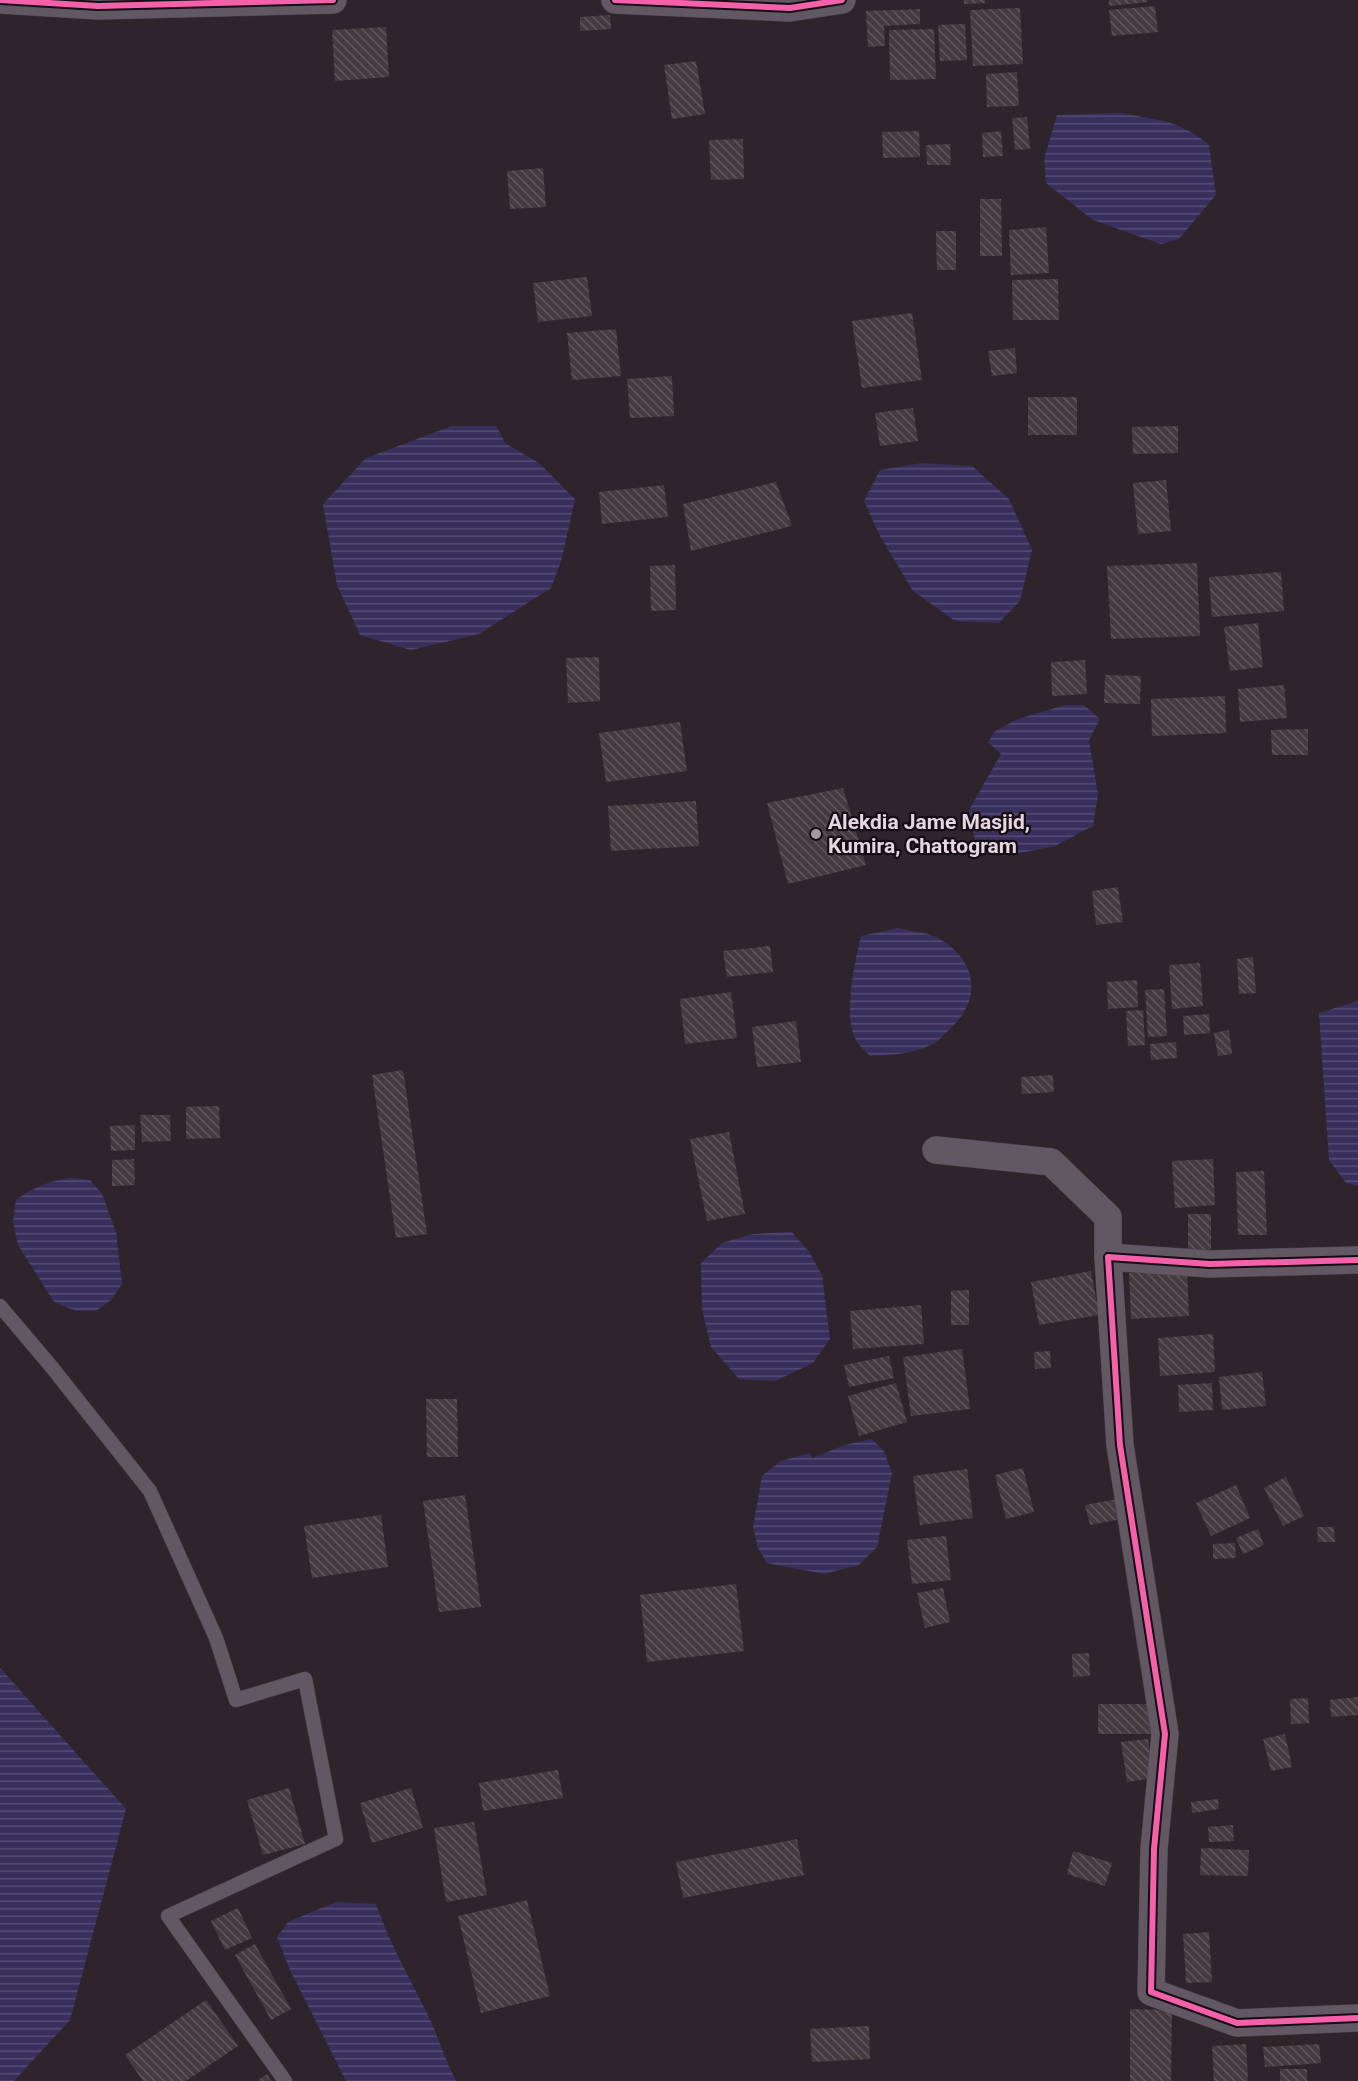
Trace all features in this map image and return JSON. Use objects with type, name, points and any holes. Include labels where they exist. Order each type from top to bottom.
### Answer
[{"type":"street","points":[[0,0],[98,3],[333,0]]},
{"type":"street","points":[[615,0],[790,8],[842,0]]},
{"type":"street","points":[[936,1150],[1051,1162],[1108,1217],[1108,1257],[1120,1445],[1165,1734],[1154,1849],[1151,1992],[1237,2023],[1358,2018]]},
{"type":"street","points":[[1108,1257],[1210,1264],[1358,1260]]},
{"type":"lane","points":[[0,1306],[150,1491],[216,1638],[236,1700],[305,1679],[336,1839],[168,1916],[285,2081]]},
{"type":"shaded area","points":[[1121,113],[1168,122],[1188,130],[1209,145],[1216,195],[1179,239],[1161,244],[1093,220],[1046,183],[1044,159],[1057,115]]},
{"type":"shaded area","points":[[452,426],[496,426],[505,443],[539,463],[575,499],[562,558],[551,588],[479,634],[411,650],[360,635],[337,585],[323,504],[366,458]]},
{"type":"shaded area","points":[[922,463],[972,466],[1009,499],[1032,550],[1020,601],[999,623],[955,621],[913,591],[880,536],[864,501],[880,470]]},
{"type":"shaded area","points":[[1065,705],[1084,705],[1100,719],[1089,740],[1098,794],[1093,826],[1055,846],[1004,856],[975,841],[969,810],[1001,754],[988,742],[995,731],[1018,719]]},
{"type":"shaded area","points":[[898,928],[934,936],[951,947],[968,968],[971,992],[968,1005],[961,1017],[935,1043],[910,1052],[870,1056],[855,1038],[850,1016],[853,973],[861,936]]},
{"type":"shaded area","points":[[1358,1001],[1358,1186],[1346,1183],[1329,1160],[1319,1013]]},
{"type":"shaded area","points":[[70,1178],[90,1180],[102,1194],[116,1232],[122,1284],[111,1300],[96,1311],[76,1311],[54,1302],[18,1245],[13,1221],[16,1200],[41,1186]]},
{"type":"shaded area","points":[[792,1232],[809,1252],[822,1275],[830,1339],[813,1363],[775,1381],[739,1379],[711,1347],[702,1309],[701,1263],[722,1243],[753,1234]]},
{"type":"shaded area","points":[[872,1439],[884,1451],[892,1473],[877,1547],[859,1565],[824,1574],[767,1563],[758,1548],[753,1527],[762,1476],[781,1461],[810,1453],[812,1458],[845,1445]]},
{"type":"shaded area","points":[[0,1668],[126,1809],[70,2020],[14,2081],[0,2081]]},
{"type":"shaded area","points":[[336,1902],[376,1904],[393,1946],[431,2021],[456,2081],[346,2081],[290,1970],[277,1937],[288,1922]]},
{"type":"building","points":[[964,0],[985,0],[985,3],[964,4]]},
{"type":"building","points":[[1109,0],[1147,0],[1147,2],[1109,6]]},
{"type":"building","points":[[1155,6],[1158,32],[1112,36],[1109,10]]},
{"type":"building","points":[[1020,8],[1023,64],[973,66],[970,10]]},
{"type":"building","points":[[920,9],[920,24],[884,26],[885,46],[868,47],[866,11]]},
{"type":"building","points":[[610,15],[611,29],[580,31],[580,17]]},
{"type":"building","points":[[965,24],[967,60],[940,61],[938,25]]},
{"type":"building","points":[[386,27],[389,77],[335,81],[332,30]]},
{"type":"building","points":[[934,29],[936,79],[890,80],[889,30]]},
{"type":"building","points":[[696,61],[705,114],[672,119],[664,65]]},
{"type":"building","points":[[1017,72],[1019,106],[987,107],[986,74]]},
{"type":"building","points":[[1027,117],[1030,149],[1015,150],[1012,118]]},
{"type":"building","points":[[919,131],[920,157],[883,158],[882,132]]},
{"type":"building","points":[[1001,131],[1003,156],[983,157],[982,133]]},
{"type":"building","points":[[743,139],[744,179],[711,180],[709,140]]},
{"type":"building","points":[[950,144],[951,165],[927,165],[926,145]]},
{"type":"building","points":[[543,168],[546,207],[510,209],[507,171]]},
{"type":"building","points":[[980,199],[1001,199],[1002,256],[980,256]]},
{"type":"building","points":[[1046,227],[1049,273],[1011,275],[1009,230]]},
{"type":"building","points":[[936,231],[956,231],[956,270],[937,270]]},
{"type":"building","points":[[587,277],[592,316],[538,322],[533,283]]},
{"type":"building","points":[[1058,279],[1059,320],[1013,320],[1012,280]]},
{"type":"building","points":[[912,313],[922,380],[862,388],[852,321]]},
{"type":"building","points":[[616,329],[621,376],[572,380],[567,333]]},
{"type":"building","points":[[1015,348],[1017,373],[992,376],[988,351]]},
{"type":"building","points":[[672,376],[674,416],[630,418],[627,379]]},
{"type":"building","points":[[1028,397],[1077,397],[1077,435],[1028,435]]},
{"type":"building","points":[[913,408],[918,441],[880,446],[875,413]]},
{"type":"building","points":[[1178,426],[1178,453],[1133,454],[1132,427]]},
{"type":"building","points":[[1166,480],[1171,531],[1138,534],[1133,483]]},
{"type":"building","points":[[776,482],[792,526],[691,551],[683,504]]},
{"type":"building","points":[[664,485],[668,517],[602,524],[599,492]]},
{"type":"building","points":[[1197,563],[1200,636],[1111,639],[1107,566]]},
{"type":"building","points":[[675,565],[676,610],[651,611],[650,566]]},
{"type":"building","points":[[1281,572],[1284,611],[1212,617],[1209,577]]},
{"type":"building","points":[[1258,623],[1263,667],[1230,671],[1224,627]]},
{"type":"building","points":[[599,657],[600,701],[568,703],[566,658]]},
{"type":"building","points":[[1085,660],[1087,694],[1052,696],[1051,662]]},
{"type":"building","points":[[1105,675],[1141,676],[1140,704],[1104,703]]},
{"type":"building","points":[[1284,685],[1287,718],[1240,722],[1238,689]]},
{"type":"building","points":[[1225,696],[1226,733],[1152,736],[1151,699]]},
{"type":"building","points":[[680,722],[687,771],[606,782],[599,733]]},
{"type":"building","points":[[1308,729],[1308,755],[1272,755],[1271,730]]},
{"type":"building","name":"Alekdia Jame Masjid, Kumira, Chattogram","points":[[843,788],[866,865],[788,884],[767,803]]},
{"type":"building","points":[[696,801],[699,846],[611,851],[608,806]]},
{"type":"building","points":[[1118,887],[1123,922],[1096,925],[1092,891]]},
{"type":"building","points":[[770,946],[773,972],[727,977],[723,951]]},
{"type":"building","points":[[1253,957],[1256,993],[1239,994],[1237,959]]},
{"type":"building","points":[[1200,963],[1203,1006],[1172,1009],[1169,965]]},
{"type":"building","points":[[1137,980],[1138,1007],[1108,1009],[1107,982]]},
{"type":"building","points":[[1164,989],[1167,1036],[1148,1037],[1145,990]]},
{"type":"building","points":[[731,992],[737,1038],[685,1044],[680,999]]},
{"type":"building","points":[[1143,1010],[1145,1045],[1128,1046],[1126,1011]]},
{"type":"building","points":[[1209,1014],[1210,1033],[1184,1035],[1183,1016]]},
{"type":"building","points":[[796,1021],[801,1062],[757,1067],[752,1027]]},
{"type":"building","points":[[1229,1030],[1232,1054],[1218,1056],[1214,1033]]},
{"type":"building","points":[[1176,1042],[1177,1058],[1151,1060],[1150,1044]]},
{"type":"building","points":[[403,1070],[427,1234],[396,1238],[372,1075]]},
{"type":"building","points":[[1053,1075],[1054,1092],[1022,1094],[1021,1077]]},
{"type":"building","points":[[219,1106],[220,1138],[186,1139],[186,1107]]},
{"type":"building","points":[[140,1115],[170,1115],[171,1141],[142,1142]]},
{"type":"building","points":[[135,1125],[135,1150],[111,1151],[110,1126]]},
{"type":"building","points":[[729,1132],[745,1214],[707,1221],[690,1139]]},
{"type":"building","points":[[134,1159],[135,1185],[112,1186],[112,1160]]},
{"type":"building","points":[[1213,1159],[1215,1205],[1175,1208],[1172,1161]]},
{"type":"building","points":[[1264,1171],[1267,1235],[1238,1235],[1236,1172]]},
{"type":"building","points":[[1188,1214],[1211,1214],[1211,1252],[1188,1252]]},
{"type":"building","points":[[1187,1270],[1189,1316],[1131,1319],[1129,1273]]},
{"type":"building","points":[[1091,1271],[1099,1315],[1039,1325],[1031,1282]]},
{"type":"building","points":[[969,1290],[969,1325],[951,1325],[951,1291]]},
{"type":"building","points":[[921,1305],[924,1344],[853,1349],[850,1311]]},
{"type":"building","points":[[1213,1334],[1215,1372],[1160,1376],[1158,1338]]},
{"type":"building","points":[[962,1349],[970,1409],[911,1416],[903,1357]]},
{"type":"building","points":[[1050,1351],[1051,1368],[1035,1369],[1034,1352]]},
{"type":"building","points":[[889,1356],[894,1378],[849,1387],[844,1365]]},
{"type":"building","points":[[1262,1372],[1266,1406],[1222,1410],[1219,1377]]},
{"type":"building","points":[[896,1383],[907,1422],[859,1436],[848,1396]]},
{"type":"building","points":[[1212,1383],[1213,1410],[1179,1412],[1178,1385]]},
{"type":"building","points":[[426,1399],[457,1399],[458,1457],[427,1457]]},
{"type":"building","points":[[1023,1468],[1034,1512],[1006,1519],[995,1475]]},
{"type":"building","points":[[967,1469],[973,1518],[920,1525],[913,1476]]},
{"type":"building","points":[[1286,1477],[1304,1516],[1283,1526],[1264,1488]]},
{"type":"building","points":[[1236,1485],[1250,1518],[1211,1536],[1196,1503]]},
{"type":"building","points":[[465,1495],[481,1607],[439,1612],[423,1501]]},
{"type":"building","points":[[1123,1498],[1127,1518],[1090,1525],[1085,1505]]},
{"type":"building","points":[[381,1515],[388,1567],[312,1578],[304,1526]]},
{"type":"building","points":[[1317,1527],[1334,1527],[1335,1542],[1318,1542]]},
{"type":"building","points":[[1258,1529],[1264,1545],[1243,1554],[1236,1538]]},
{"type":"building","points":[[946,1536],[951,1580],[912,1584],[907,1540]]},
{"type":"building","points":[[1235,1543],[1236,1558],[1213,1559],[1213,1544]]},
{"type":"building","points":[[736,1584],[744,1651],[647,1662],[640,1595]]},
{"type":"building","points":[[943,1588],[950,1622],[925,1628],[917,1593]]},
{"type":"building","points":[[1089,1653],[1090,1676],[1073,1677],[1072,1654]]},
{"type":"building","points":[[1358,1697],[1358,1715],[1331,1717],[1330,1700]]},
{"type":"building","points":[[1308,1698],[1309,1723],[1291,1724],[1290,1699]]},
{"type":"building","points":[[1098,1704],[1155,1704],[1155,1734],[1098,1734]]},
{"type":"building","points":[[1285,1734],[1292,1767],[1271,1771],[1263,1739]]},
{"type":"building","points":[[1148,1739],[1154,1778],[1127,1782],[1121,1742]]},
{"type":"building","points":[[558,1770],[563,1798],[483,1811],[479,1783]]},
{"type":"building","points":[[289,1788],[305,1844],[263,1855],[247,1800]]},
{"type":"building","points":[[411,1788],[423,1828],[372,1843],[360,1803]]},
{"type":"building","points":[[1218,1799],[1219,1809],[1192,1813],[1191,1802]]},
{"type":"building","points":[[474,1822],[487,1895],[446,1902],[434,1828]]},
{"type":"building","points":[[1233,1825],[1234,1841],[1209,1842],[1208,1827]]},
{"type":"building","points":[[797,1839],[804,1875],[683,1898],[676,1862]]},
{"type":"building","points":[[1201,1848],[1249,1850],[1248,1876],[1200,1875]]},
{"type":"building","points":[[1073,1851],[1112,1863],[1105,1886],[1067,1874]]},
{"type":"building","points":[[527,1900],[550,1996],[481,2013],[458,1916]]},
{"type":"building","points":[[238,1908],[252,1938],[225,1950],[211,1921]]},
{"type":"building","points":[[1209,1932],[1212,1982],[1186,1983],[1183,1934]]},
{"type":"building","points":[[255,1944],[291,2009],[271,2020],[235,1955]]},
{"type":"building","points":[[206,2000],[238,2046],[186,2081],[143,2081],[125,2055]]},
{"type":"building","points":[[1130,2009],[1172,2010],[1171,2081],[1130,2081]]},
{"type":"building","points":[[869,2026],[870,2059],[812,2062],[810,2029]]},
{"type":"building","points":[[1246,2044],[1248,2081],[1214,2081],[1212,2046]]},
{"type":"building","points":[[1319,2044],[1321,2063],[1265,2067],[1263,2047]]},
{"type":"building","points":[[1280,2069],[1307,2069],[1307,2081],[1280,2081]]},
{"type":"building","points":[[267,2074],[271,2081],[257,2081]]},
{"type":"cycle path","points":[[0,0],[98,6],[333,0]]},
{"type":"cycle path","points":[[615,0],[790,8],[842,0]]},
{"type":"cycle path","points":[[1358,1260],[1210,1264],[1108,1257],[1120,1445],[1165,1734],[1154,1849],[1151,1992],[1237,2023],[1358,2018]]},
{"type":"place","name":"Alekdia Jame Masjid, Kumira, Chattogram","points":[[816,834]]}]
